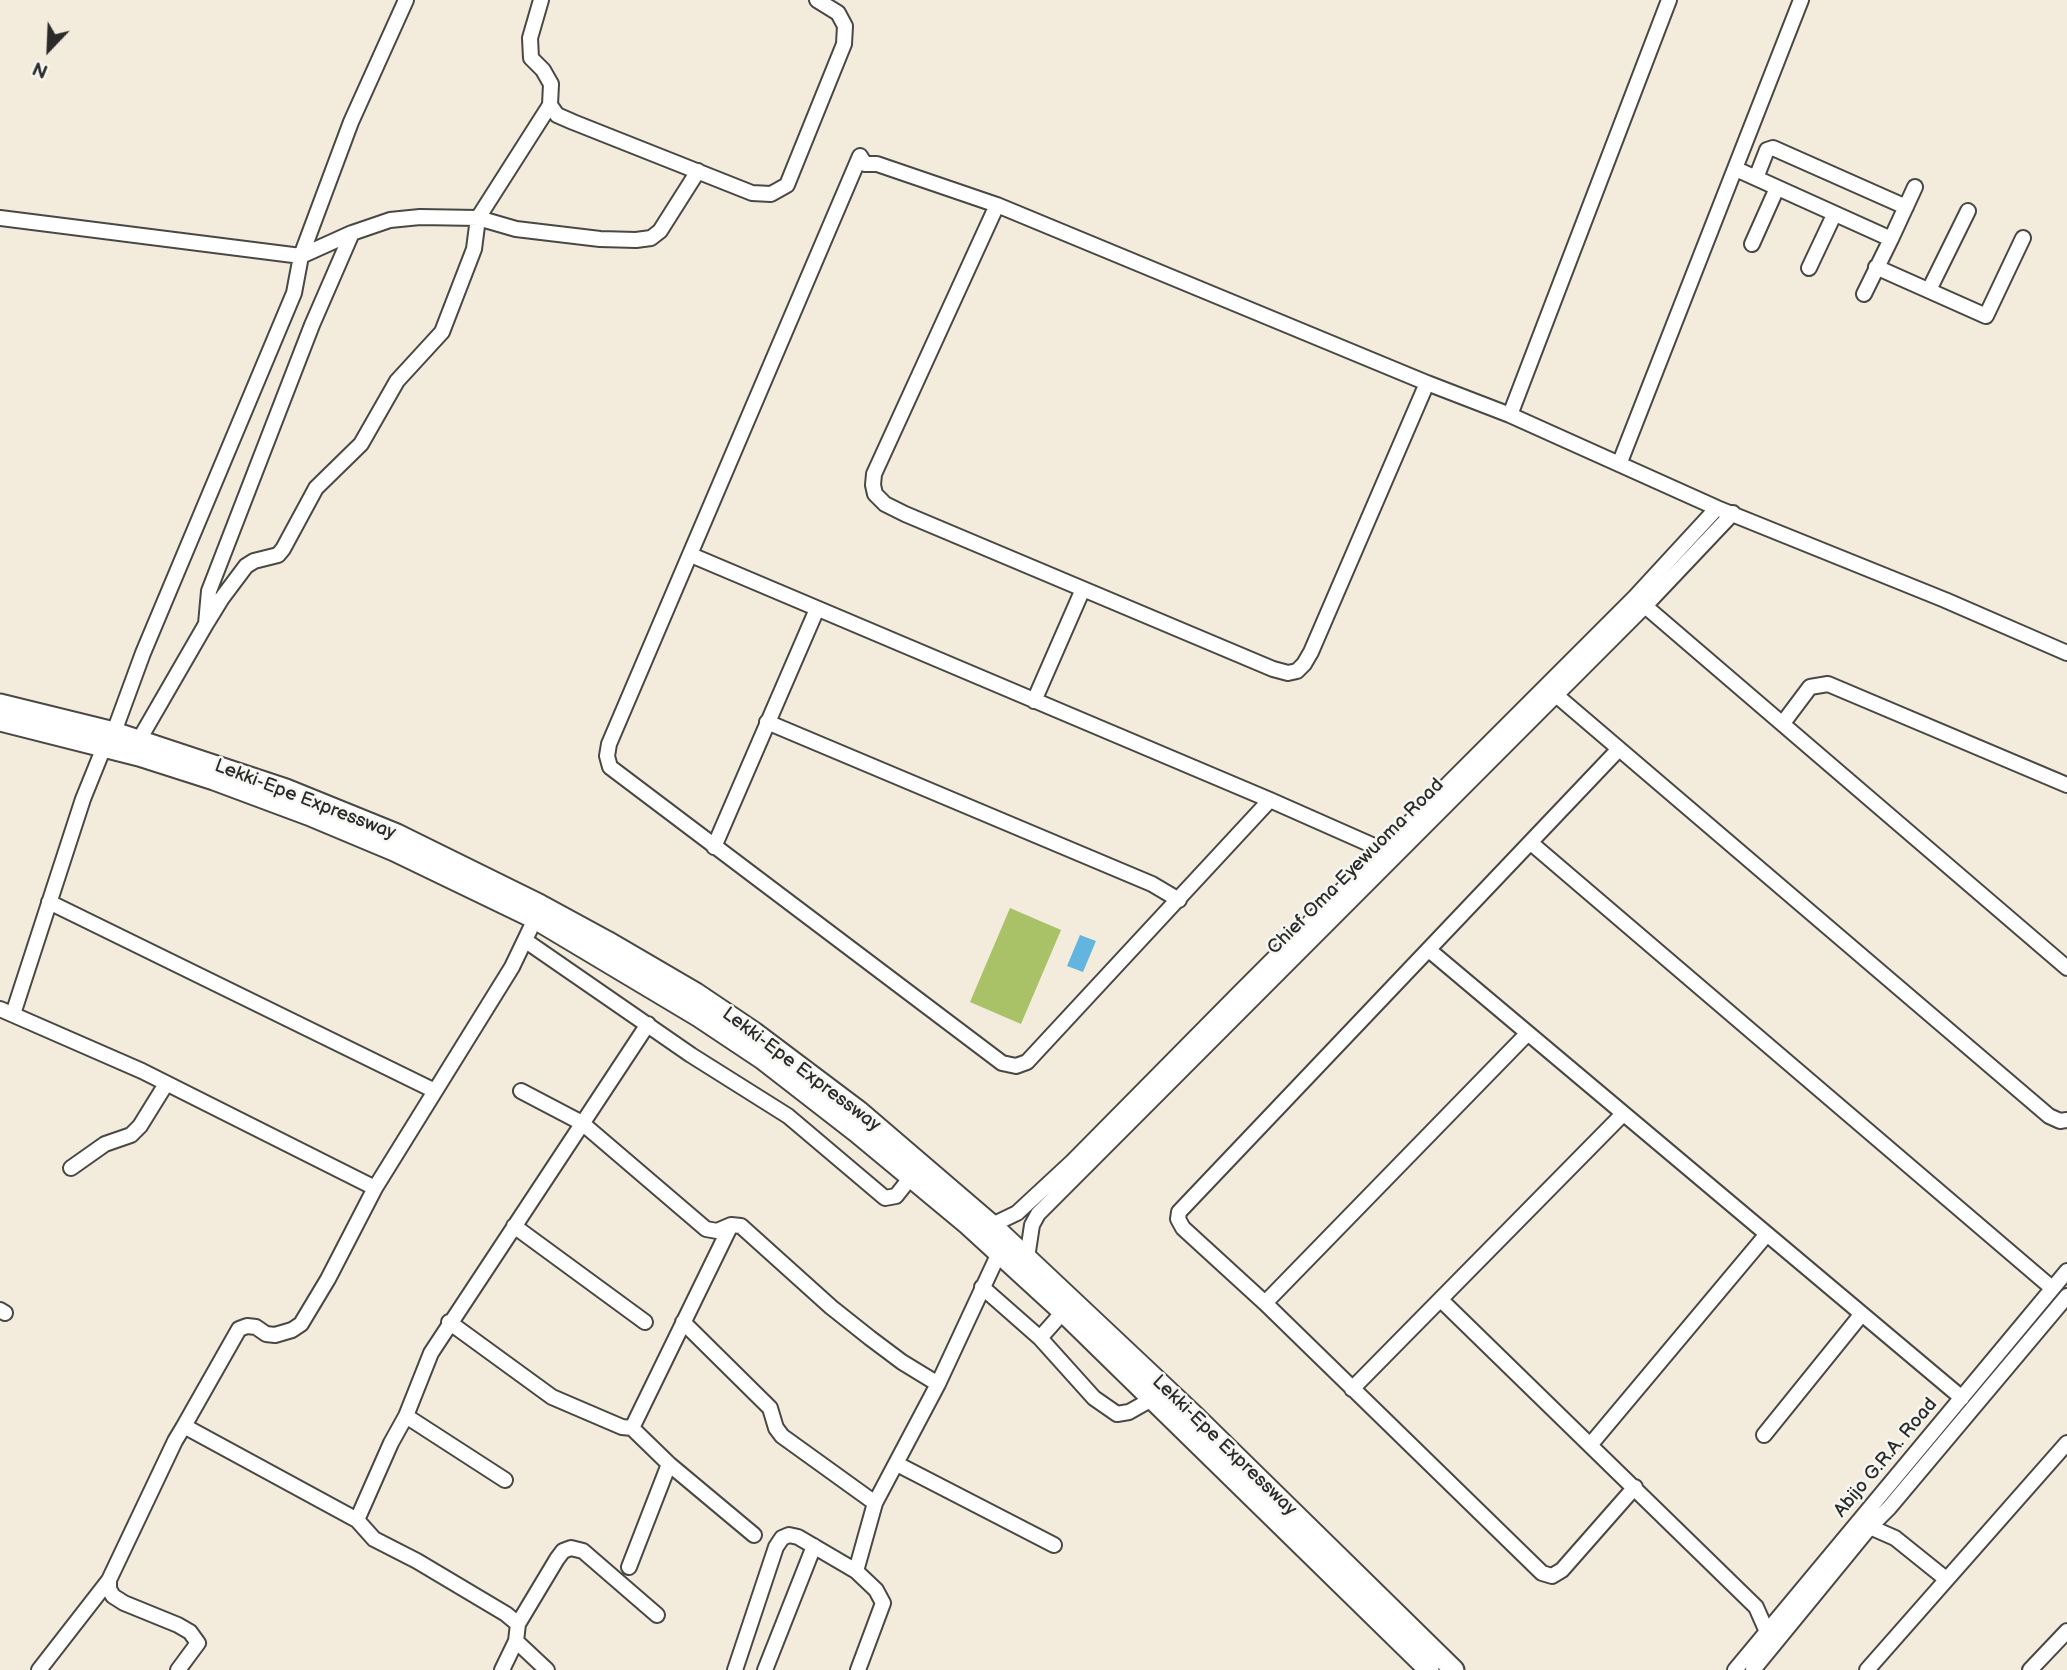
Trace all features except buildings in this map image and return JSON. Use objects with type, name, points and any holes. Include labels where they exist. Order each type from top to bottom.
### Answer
[{"type":"highway","name":"Lekki-Epe Expressway","points":[[0,704],[109,739],[394,851],[536,919],[699,1017],[762,1059],[911,1177],[999,1252],[1152,1399],[1454,1670]]},
{"type":"highway","name":"Lekki-Epe Expressway","points":[[0,721],[109,739],[139,740],[285,789],[397,834],[539,904],[696,993],[754,1032],[859,1111],[992,1225],[1196,1417],[1429,1670]]},
{"type":"street","points":[[375,1188],[142,1071],[6,1011],[49,902],[83,799],[294,293],[301,256],[351,122],[406,0]]},
{"type":"street","points":[[139,740],[206,624],[246,566],[254,561],[278,555],[316,488],[361,444],[397,381],[440,335],[474,249],[478,218],[550,105],[551,84],[543,70],[531,58],[530,38],[541,0]]},
{"type":"street","points":[[550,105],[557,115],[573,122],[752,192],[771,194],[787,185],[844,44],[845,26],[838,13],[817,0]]},
{"type":"street","points":[[1510,415],[1669,0]]},
{"type":"street","points":[[1620,462],[1801,0]]},
{"type":"street","points":[[1756,178],[1767,149],[1773,148],[1906,207]]},
{"type":"street","points":[[1270,800],[1027,1062],[1016,1066],[1002,1063],[610,767],[607,756],[609,744],[860,156],[865,164],[877,164],[997,205],[1510,415],[1620,462],[1717,508],[1945,600],[2067,653]]},
{"type":"street","points":[[1736,169],[1891,239]]},
{"type":"street","points":[[0,218],[301,256],[352,233],[400,219],[420,217],[478,218],[516,229],[600,239],[651,238],[660,231],[698,172]]},
{"type":"street","points":[[1864,294],[1915,187]]},
{"type":"street","points":[[1752,244],[1777,188]]},
{"type":"street","points":[[997,205],[880,462],[873,485],[875,494],[886,504],[905,514],[1273,669],[1288,673],[1297,671],[1311,652],[1427,383]]},
{"type":"street","points":[[1929,290],[1968,211]]},
{"type":"street","points":[[1809,268],[1834,215]]},
{"type":"street","points":[[206,624],[209,591],[312,325],[352,233]]},
{"type":"street","points":[[1876,267],[1986,316],[2023,238]]},
{"type":"street","name":"Chief Oma Eyewuoma Road","points":[[1027,1258],[1032,1225],[1038,1214],[1387,854],[1556,695],[1640,601],[1717,508]]},
{"type":"street","name":"Chief Oma Eyewuoma Road","points":[[992,1225],[1017,1213],[1072,1162],[1387,854],[1640,601],[1733,513]]},
{"type":"street","points":[[691,555],[1270,800],[1387,854]]},
{"type":"street","points":[[1034,701],[1083,589]]},
{"type":"street","points":[[1640,601],[2067,968]]},
{"type":"street","points":[[714,847],[817,609]]},
{"type":"street","points":[[1783,723],[1810,687],[1828,684],[2067,785]]},
{"type":"street","points":[[1556,695],[2049,1116],[2060,1121],[2067,1120]]},
{"type":"street","points":[[767,722],[1152,884],[1179,900]]},
{"type":"street","points":[[1618,750],[1179,1212],[1178,1219],[1184,1228],[1265,1303],[1542,1573],[1552,1576],[1562,1570],[1635,1488]]},
{"type":"street","points":[[1531,843],[2052,1288]]},
{"type":"street","points":[[49,902],[435,1091]]},
{"type":"street","points":[[39,1670],[109,1580],[175,1441],[239,1329],[256,1327],[266,1334],[275,1335],[301,1324],[375,1188],[526,941],[536,919]]},
{"type":"street","points":[[526,941],[691,1055],[788,1116],[885,1198],[896,1196],[911,1177]]},
{"type":"street","points":[[569,969],[581,948]]},
{"type":"street","points":[[1429,950],[1962,1398]]},
{"type":"street","points":[[356,1520],[406,1416],[431,1353],[449,1322],[648,1024]]},
{"type":"street","points":[[1265,1303],[1527,1034]]},
{"type":"street","points":[[71,1168],[105,1144],[131,1135],[140,1126],[166,1084]]},
{"type":"street","points":[[521,1091],[582,1123],[706,1229],[717,1231],[731,1225],[741,1226],[831,1307],[902,1362],[938,1384]]},
{"type":"street","points":[[1352,1389],[1623,1114]]},
{"type":"street","points":[[632,1428],[731,1225]]},
{"type":"street","points":[[514,1226],[645,1322]]},
{"type":"street","points":[[1591,1444],[1768,1234]]},
{"type":"street","points":[[856,1571],[875,1503],[938,1384],[999,1252]]},
{"type":"street","name":"Abijo G.R.A. Road","points":[[1790,1616],[1962,1398],[2067,1271]]},
{"type":"street","points":[[982,1287],[1040,1338],[1094,1398],[1117,1413],[1129,1412],[1152,1399]]},
{"type":"street","name":"Abijo G.R.A. Road","points":[[1735,1670],[1772,1636],[1889,1508],[2067,1296]]},
{"type":"street","points":[[1441,1300],[1756,1607],[1772,1636]]},
{"type":"street","points":[[1040,1338],[1063,1312]]},
{"type":"street","points":[[1764,1435],[1861,1315]]},
{"type":"street","points":[[449,1322],[552,1397],[622,1427],[632,1428],[669,1464],[754,1535]]},
{"type":"street","points":[[683,1322],[770,1408],[782,1436],[875,1503]]},
{"type":"street","points":[[406,1416],[505,1480]]},
{"type":"street","points":[[184,1426],[356,1520],[374,1539],[417,1561],[506,1614],[518,1624]]},
{"type":"street","points":[[1867,1670],[2067,1443]]},
{"type":"street","points":[[629,1567],[669,1464]]},
{"type":"street","points":[[897,1464],[1055,1545]]},
{"type":"street","points":[[1889,1508],[1895,1538]]},
{"type":"street","points":[[1870,1527],[1895,1538],[1946,1579]]},
{"type":"street","points":[[735,1670],[776,1546],[782,1538],[789,1535],[814,1546],[856,1571],[876,1590],[883,1603],[858,1670]]},
{"type":"street","points":[[765,1670],[814,1546]]},
{"type":"street","points":[[502,1670],[516,1641],[518,1624],[557,1559],[571,1548],[583,1551],[657,1615]]},
{"type":"street","points":[[109,1580],[109,1590],[113,1596],[190,1632],[198,1643],[178,1670]]},
{"type":"street","points":[[1756,1607],[1790,1616]]},
{"type":"street","points":[[2031,1670],[2067,1630]]},
{"type":"street","name":"Abijo G.R.A. Road","points":[[1753,1670],[1772,1636]]},
{"type":"street","points":[[516,1641],[547,1670]]},
{"type":"green space","points":[[1010,908],[1061,930],[1021,1024],[970,1002]]},
{"type":"water","points":[[1080,935],[1096,941],[1083,972],[1067,966]]}]
